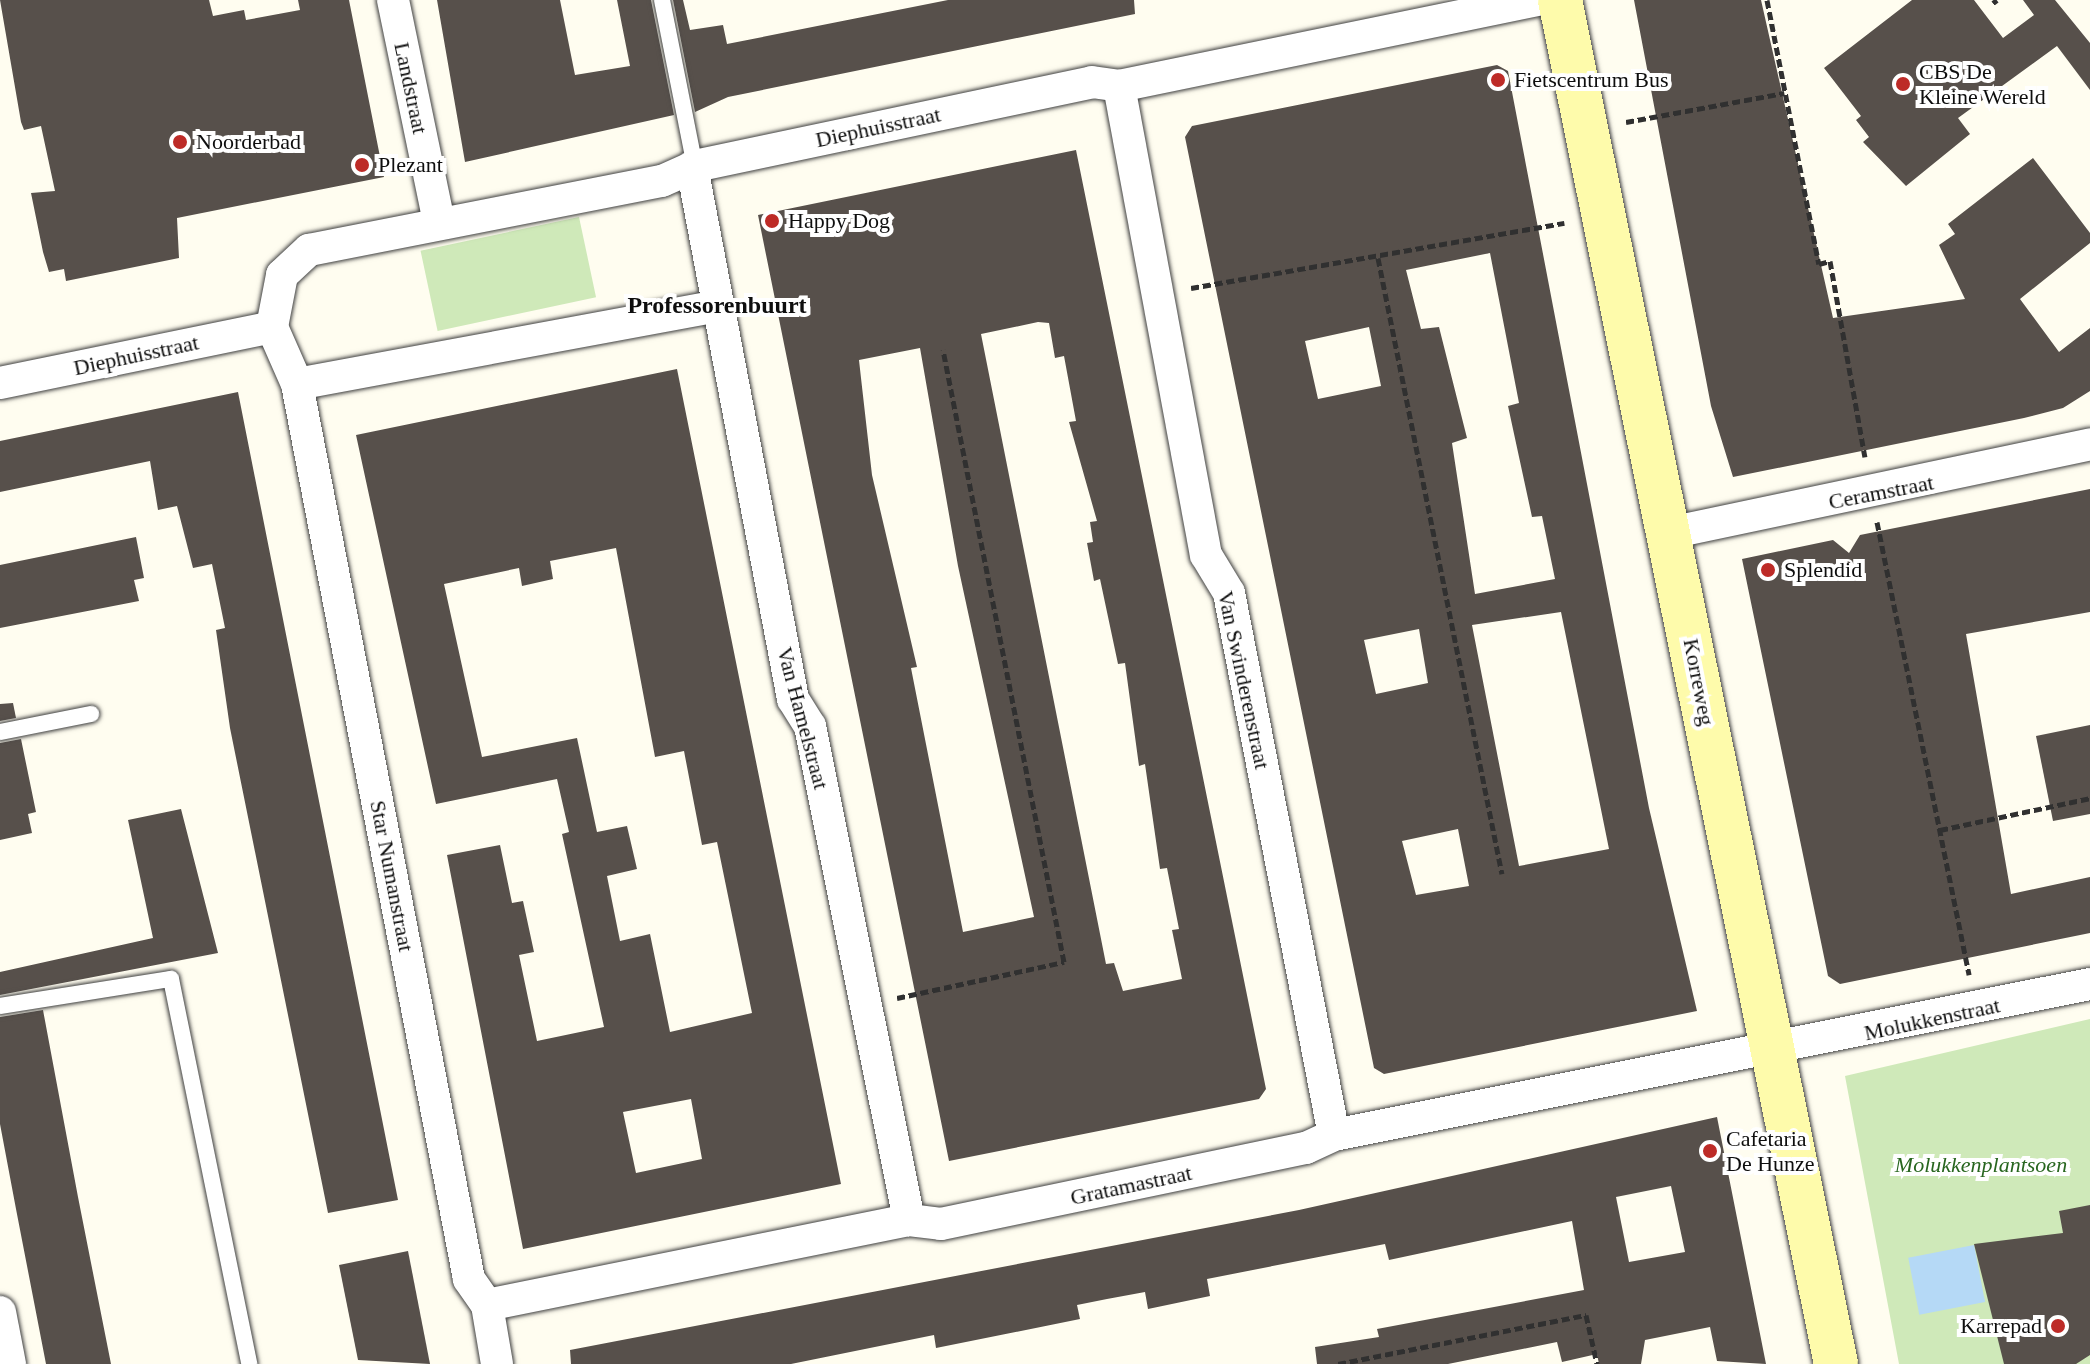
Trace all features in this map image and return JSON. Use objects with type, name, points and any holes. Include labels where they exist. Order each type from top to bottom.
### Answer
[{"type":"street","name":"Landstraat","points":[[393,0],[439,222]]},
{"type":"street","name":"Diephuisstraat","points":[[0,383],[272,327],[282,275],[309,250],[439,222],[662,181],[694,166],[1092,82],[1119,86],[1537,0]]},
{"type":"street","name":"Korreweg","points":[[1560,0],[1836,1364]]},
{"type":"street","name":"Van Swinderenstraat","points":[[1119,86],[1206,555],[1229,593],[1334,1135]]},
{"type":"street","name":"Van Hamelstraat","points":[[694,166],[717,306],[793,699],[810,726],[909,1220]]},
{"type":"street","points":[[272,327],[297,384],[717,306]]},
{"type":"street","name":"Star Numanstraat","points":[[297,384],[469,1279],[487,1305],[497,1364]]},
{"type":"street","name":"Ceramstraat","points":[[1669,533],[2090,444]]},
{"type":"street","name":"Molukkenstraat","points":[[1773,1051],[2090,984]]},
{"type":"street","name":"Gratamastraat","points":[[487,1305],[909,1220],[941,1224],[1306,1148],[1334,1135],[1773,1051]]},
{"type":"street","points":[[0,1312],[10,1364]]},
{"type":"lane","points":[[662,0],[694,166]]},
{"type":"lane","points":[[0,732],[91,714]]},
{"type":"lane","points":[[0,1006],[171,979],[249,1364]]},
{"type":"path","points":[[1626,122],[1784,93]]},
{"type":"path","points":[[1158,293],[1378,258],[1604,214]]},
{"type":"path","points":[[1378,258],[1502,874]]},
{"type":"path","points":[[867,1005],[1064,962],[943,350]]},
{"type":"path","points":[[1940,830],[2090,798]]},
{"type":"path","points":[[1338,1364],[1586,1315],[1597,1364]]},
{"type":"green space","points":[[579,217],[596,297],[438,331],[421,251]]},
{"type":"green space","name":"Molukkenplantsoen","points":[[2090,1019],[2090,1364],[1899,1364],[1845,1076]]},
{"type":"water","points":[[1974,1245],[1985,1302],[1919,1315],[1908,1258]]},
{"type":"building","points":[[0,0],[209,0],[213,16],[244,10],[246,20],[300,10],[298,0],[349,0],[384,177],[177,218],[179,258],[66,281],[64,269],[49,272],[43,252],[31,193],[55,191],[41,126],[24,130],[21,122]]},
{"type":"building","points":[[437,0],[560,0],[575,75],[630,66],[617,0],[651,0],[674,115],[465,162]]},
{"type":"building","points":[[673,0],[683,0],[690,30],[723,25],[727,44],[948,0],[1134,0],[1135,14],[728,97],[695,112]]},
{"type":"building","points":[[1634,0],[1761,0],[1833,318],[1965,299],[1939,245],[1955,234],[1948,224],[2033,158],[2090,233],[2090,243],[2020,299],[2059,352],[2090,328],[2090,391],[2063,408],[2024,418],[1733,477],[1711,406]]},
{"type":"building","name":"CBS De Kleine Wereld","points":[[1912,0],[1974,0],[2003,38],[2034,15],[2023,0],[2055,0],[2090,43],[2090,90],[2057,46],[1958,118],[1970,134],[1906,186],[1863,142],[1869,137],[1856,120],[1861,116],[1824,68]]},
{"type":"building","points":[[1497,65],[1508,71],[1649,808],[1697,1011],[1384,1074],[1374,1068],[1185,137],[1192,126]],"holes":[[[1490,253],[1519,403],[1508,406],[1532,517],[1542,516],[1555,579],[1475,594],[1452,443],[1467,438],[1439,327],[1421,329],[1406,270]],[[1369,327],[1381,386],[1318,399],[1305,341]],[[1561,612],[1609,849],[1519,866],[1472,625]],[[1419,629],[1428,683],[1376,694],[1364,640]],[[1458,829],[1469,886],[1416,895],[1402,841]]]},
{"type":"building","points":[[1076,150],[1266,1089],[1259,1099],[949,1161],[758,215]],"holes":[[[1038,322],[1049,323],[1055,358],[1064,356],[1076,421],[1069,422],[1097,521],[1090,522],[1093,542],[1087,543],[1094,581],[1100,579],[1118,664],[1125,663],[1139,766],[1145,764],[1160,869],[1167,868],[1179,929],[1172,930],[1182,979],[1123,991],[1114,963],[1106,964],[981,334]],[[920,348],[958,566],[1034,917],[963,932],[911,668],[917,667],[872,475],[859,360]]]},
{"type":"building","points":[[677,369],[841,1184],[523,1249],[447,855],[500,845],[512,903],[523,901],[534,952],[519,955],[537,1041],[604,1027],[562,834],[569,832],[557,779],[436,804],[356,435]],"holes":[[[616,548],[655,757],[684,751],[702,845],[717,842],[752,1013],[670,1032],[650,934],[620,941],[607,876],[637,869],[627,826],[597,832],[577,738],[482,757],[444,584],[519,568],[522,586],[553,579],[550,561]],[[691,1099],[702,1159],[636,1173],[623,1112]]]},
{"type":"building","points":[[238,392],[398,1200],[328,1213],[230,728],[216,630],[225,628],[212,564],[193,568],[177,506],[158,510],[150,461],[0,492],[0,441]]},
{"type":"building","points":[[2090,489],[2090,612],[1966,634],[2011,894],[2090,877],[2090,933],[1840,984],[1828,976],[1742,559],[1833,540],[1849,553],[1860,535]]},
{"type":"building","points":[[136,537],[144,578],[134,580],[139,601],[0,628],[0,565]]},
{"type":"building","points":[[13,703],[16,718],[0,721],[0,704]]},
{"type":"building","points":[[2090,725],[2090,814],[2053,821],[2036,736]]},
{"type":"building","points":[[21,739],[36,812],[28,814],[32,833],[0,840],[0,743]]},
{"type":"building","points":[[181,809],[218,953],[0,995],[0,972],[153,938],[128,820]]},
{"type":"building","points":[[43,1010],[111,1364],[46,1364],[16,1209],[0,1124],[0,1017]]},
{"type":"building","points":[[1717,1117],[1766,1364],[1717,1361],[1710,1327],[1645,1340],[1641,1364],[1599,1364],[1597,1354],[1562,1362],[1557,1342],[1448,1364],[1317,1364],[1315,1347],[1379,1337],[1377,1329],[1584,1290],[1572,1221],[1389,1260],[1385,1244],[1207,1279],[1210,1296],[1148,1309],[1145,1292],[1107,1299],[1077,1305],[1080,1319],[936,1348],[934,1335],[791,1364],[571,1364],[570,1350],[1299,1210]],"holes":[[[1671,1186],[1685,1252],[1629,1262],[1616,1197]]]},
{"type":"building","points":[[2090,1205],[2090,1355],[2076,1364],[2004,1364],[1974,1244],[2063,1233],[2059,1211]]},
{"type":"building","points":[[408,1251],[430,1364],[358,1360],[339,1265]]},
{"type":"place","name":"Fietscentrum Bus","points":[[1498,80]]},
{"type":"place","name":"CBS De Kleine Wereld","points":[[1903,84]]},
{"type":"place","name":"Noorderbad","points":[[180,142]]},
{"type":"place","name":"Plezant","points":[[362,165]]},
{"type":"place","name":"Happy Dog","points":[[772,221]]},
{"type":"place","name":"Splendid","points":[[1768,570]]},
{"type":"place","name":"Cafetaria De Hunze","points":[[1710,1151]]},
{"type":"place","name":"Karrepad","points":[[2058,1326]]},
{"type":"district","name":"Professorenbuurt","points":[[717,306]]}]
